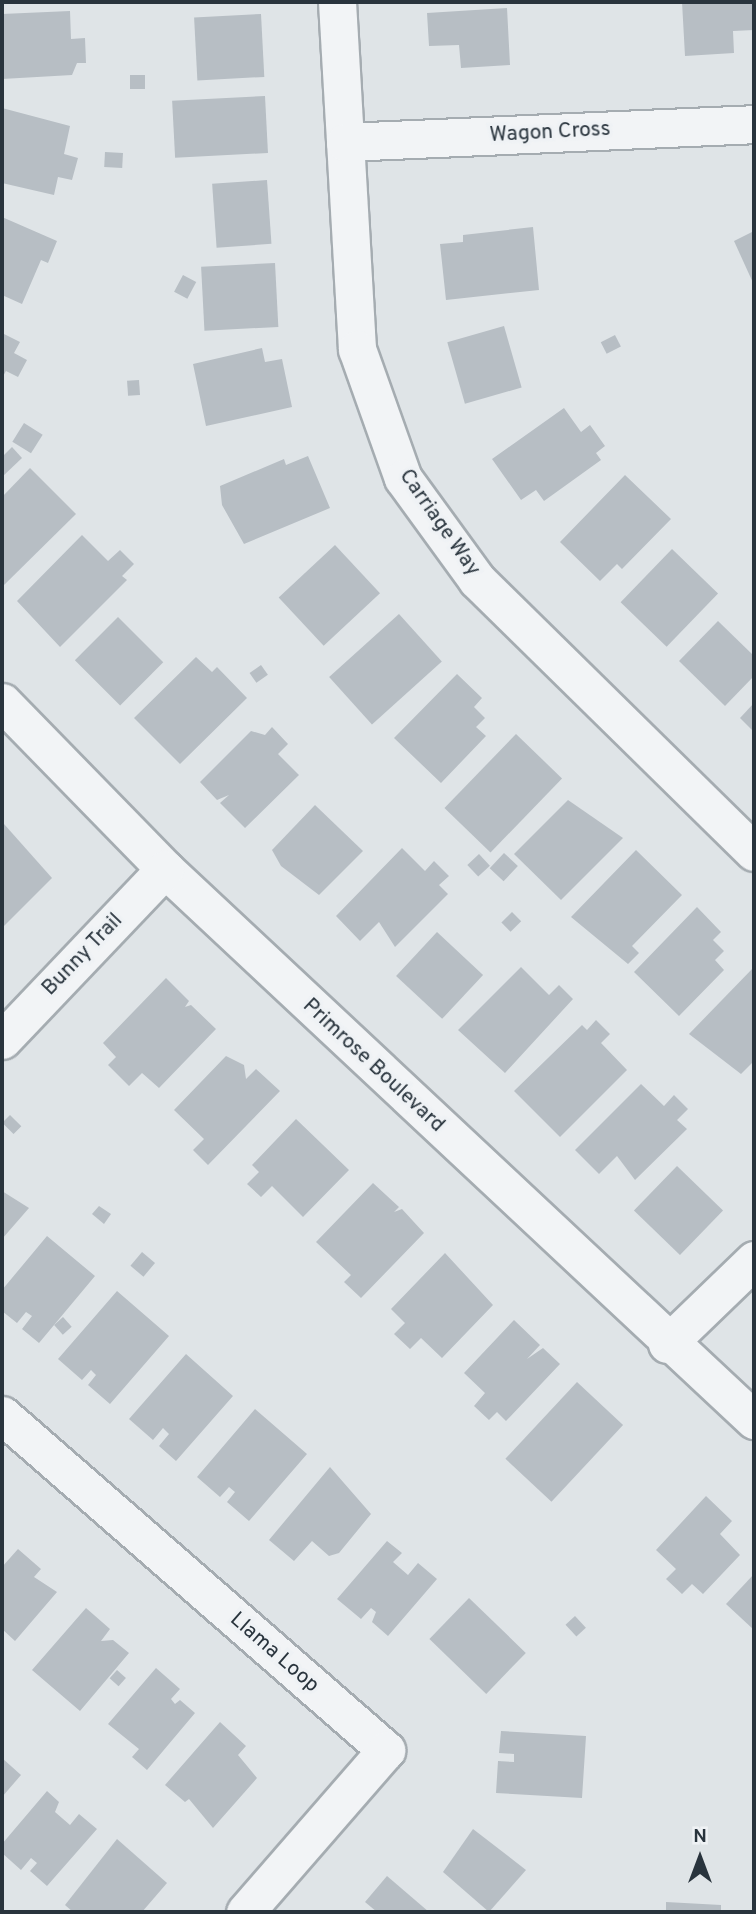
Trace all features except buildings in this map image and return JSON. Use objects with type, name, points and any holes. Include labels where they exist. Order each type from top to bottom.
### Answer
[{"type":"street","name":"Carriage Way","points":[[337,2],[357,349],[403,478],[477,580],[754,852]]},
{"type":"street","name":"Wagon Cross","points":[[345,142],[754,124]]},
{"type":"street","name":"Primrose Boulevard","points":[[2,702],[164,869],[667,1344],[754,1420]]},
{"type":"street","name":"Bunny Trail","points":[[2,1040],[164,869]]},
{"type":"street","points":[[667,1344],[754,1259]]},
{"type":"street","name":"Llama Loop","points":[[2,1415],[386,1750],[245,1912]]}]
